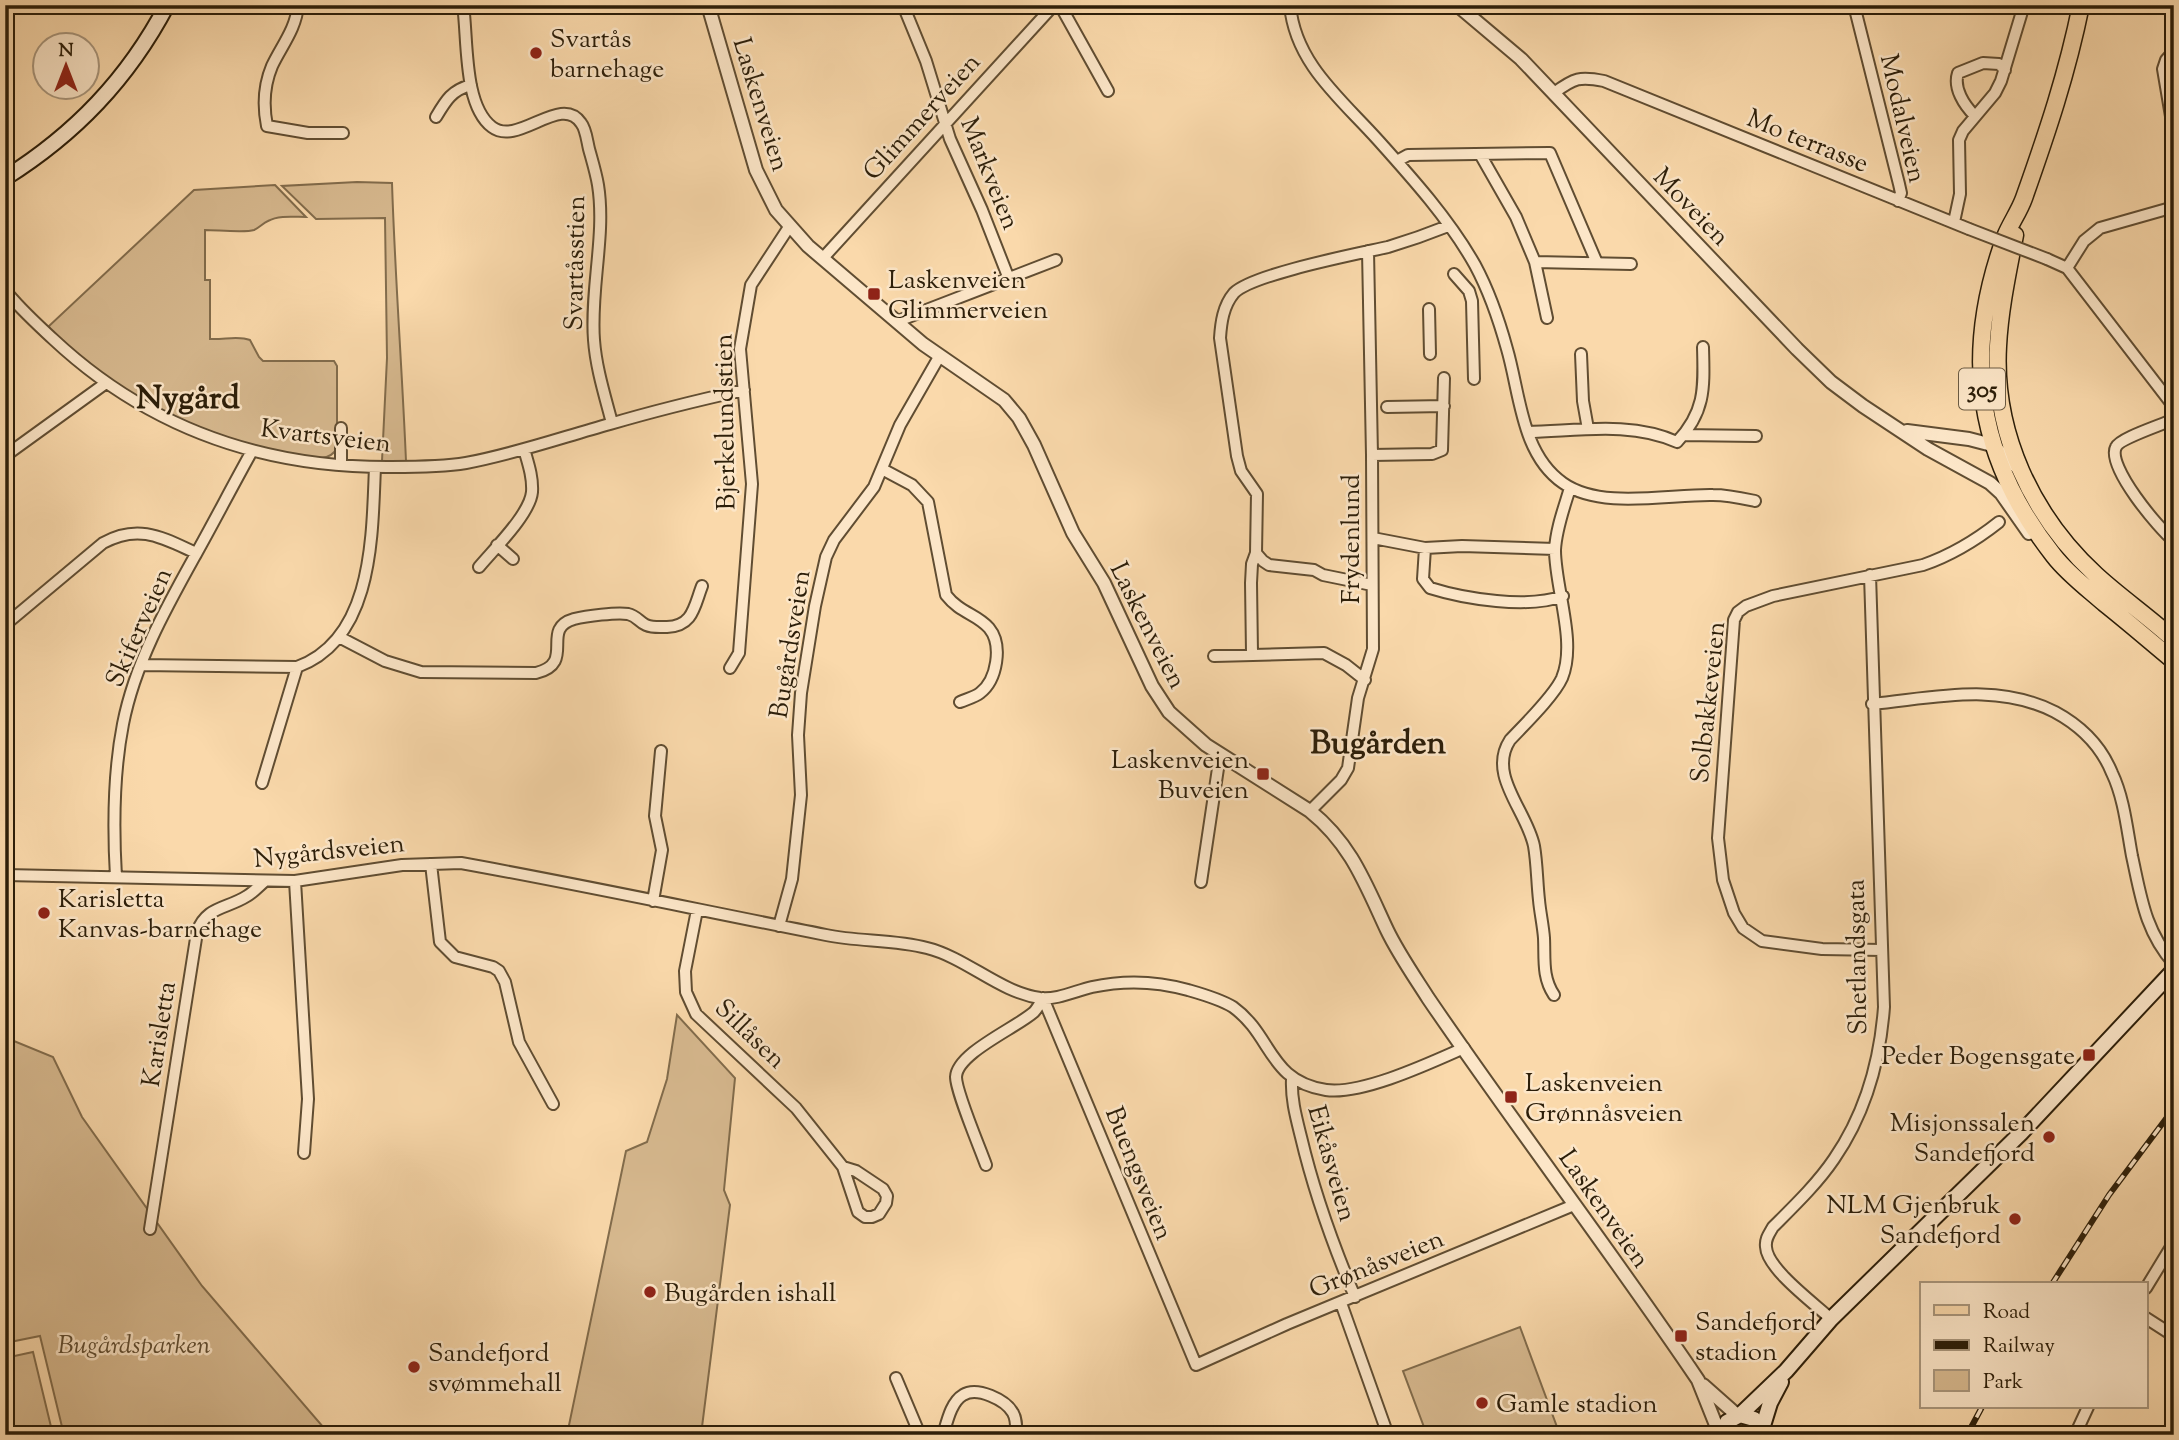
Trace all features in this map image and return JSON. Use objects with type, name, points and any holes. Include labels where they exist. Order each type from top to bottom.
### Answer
[{"type":"main road","points":[[5,178],[65,136],[98,104],[133,62],[167,5]]},
{"type":"main road","name":"305","points":[[2081,5],[2058,101],[2020,209],[2002,301],[1997,348],[1999,387],[2004,417],[2019,468],[2042,513],[2095,574],[2174,640]]},
{"type":"main road","name":"305","points":[[2020,209],[2006,234],[1997,264],[1983,333],[1981,386],[1993,445],[2010,490],[2054,557],[2085,587],[2174,661]]},
{"type":"main road","points":[[1720,1435],[1727,1422],[1739,1416],[1786,1371],[1831,1319],[2021,1133],[2174,970]]},
{"type":"main road","points":[[1763,1432],[1770,1403],[1786,1371]]},
{"type":"main road","points":[[1739,1416],[1754,1419],[1763,1432]]},
{"type":"street","points":[[298,5],[292,31],[272,66],[266,88],[264,111],[267,126],[307,133],[343,133]]},
{"type":"street","name":"Svartåsstien","points":[[463,5],[471,85],[479,111],[492,127],[502,131],[516,131],[562,114],[573,116],[582,123],[598,184],[594,338],[601,384],[612,423]]},
{"type":"street","name":"Laskenveien","points":[[708,5],[756,170],[766,194],[789,227],[939,357],[995,392],[1018,418],[1034,445],[1073,533],[1104,583],[1152,686],[1177,721],[1220,755],[1310,811],[1346,849],[1363,877],[1399,953],[1464,1048],[1698,1380],[1739,1416]]},
{"type":"street","name":"Markveien","points":[[903,5],[926,61],[945,125],[1009,279]]},
{"type":"street","name":"Glimmerveien","points":[[823,258],[1054,5]]},
{"type":"street","points":[[1060,5],[1108,91]]},
{"type":"street","points":[[1290,5],[1297,41],[1306,59],[1429,199],[1473,262],[1508,350],[1528,432],[1536,453],[1545,465],[1570,488],[1608,498],[1712,495],[1737,496],[1755,501]]},
{"type":"street","name":"Moveien","points":[[1457,5],[1521,59],[1831,382],[1928,449],[1990,483],[2001,493],[2041,547],[2054,557]]},
{"type":"street","name":"Modalveien","points":[[1854,5],[1899,184],[1898,201]]},
{"type":"street","points":[[1954,222],[1960,194],[1959,140],[1963,131],[1995,93],[2005,70],[2024,5]]},
{"type":"street","points":[[2174,51],[2166,60],[2163,69],[2174,134]]},
{"type":"street","points":[[1975,116],[1964,102],[1957,85],[1958,73],[1983,63],[2000,64],[2005,70]]},
{"type":"street","name":"Mo terrasse","points":[[1554,93],[1570,81],[1585,77],[1604,81],[2067,268]]},
{"type":"street","points":[[436,117],[450,95],[458,88],[471,85]]},
{"type":"street","points":[[1480,153],[1516,217],[1535,262],[1547,318]]},
{"type":"street","points":[[1396,161],[1408,155],[1549,153],[1597,263]]},
{"type":"street","points":[[2174,207],[2100,228],[2084,241],[2067,268],[2174,407]]},
{"type":"street","points":[[1252,653],[1252,565],[1256,553],[1256,494],[1241,471],[1237,456],[1222,362],[1222,318],[1235,293],[1247,285],[1416,238],[1448,226]]},
{"type":"street","name":"Bjerkelundstien","points":[[730,668],[739,653],[752,484],[740,349],[751,285],[789,227]]},
{"type":"street","name":"Frydenlund","points":[[1310,811],[1341,780],[1348,768],[1358,698],[1373,649],[1373,455],[1368,251]]},
{"type":"street","points":[[898,321],[1056,260]]},
{"type":"street","points":[[1535,262],[1631,264]]},
{"type":"street","points":[[1454,274],[1469,291],[1472,302],[1474,379]]},
{"type":"street","name":"Kvartsveien","points":[[6,293],[106,383],[167,419],[252,451],[295,460],[374,467],[465,463],[744,390]]},
{"type":"street","points":[[1429,309],[1430,354]]},
{"type":"street","points":[[1528,432],[1588,429],[1653,432],[1677,442],[1690,427],[1703,397],[1703,347]]},
{"type":"street","points":[[1581,354],[1583,401],[1588,429]]},
{"type":"street","name":"Bugårdsveien","points":[[779,926],[792,879],[801,794],[798,735],[801,693],[815,606],[827,556],[834,540],[874,487],[900,425],[939,357]]},
{"type":"street","points":[[1373,455],[1438,453],[1444,445],[1444,379]]},
{"type":"street","points":[[5,456],[106,383]]},
{"type":"street","points":[[1387,407],[1444,406]]},
{"type":"street","points":[[2174,419],[2123,440],[2116,447],[2114,456],[2127,483],[2174,541]]},
{"type":"street","points":[[341,428],[341,465]]},
{"type":"street","name":"Moveien","points":[[1901,430],[1993,445],[2019,468]]},
{"type":"street","points":[[1683,435],[1756,436]]},
{"type":"street","points":[[479,567],[523,514],[532,494],[531,475],[524,449]]},
{"type":"street","name":"Skiferveien","points":[[116,877],[115,774],[131,690],[168,605],[252,451]]},
{"type":"street","points":[[141,664],[296,667],[314,661],[339,637],[355,612],[366,571],[372,524],[374,467]]},
{"type":"street","points":[[882,469],[912,485],[928,502],[946,595],[955,606],[990,629],[994,639],[995,671],[988,684],[979,694],[960,702]]},
{"type":"street","points":[[1554,995],[1547,983],[1544,966],[1544,937],[1535,848],[1526,820],[1508,787],[1503,761],[1504,750],[1510,740],[1561,680],[1566,663],[1563,596],[1555,549],[1558,528],[1570,488]]},
{"type":"street","name":"Solbakkeveien","points":[[1881,950],[1793,947],[1762,941],[1743,928],[1734,913],[1723,880],[1718,838],[1734,620],[1738,612],[1746,606],[1773,596],[1923,565],[1944,558],[1962,550],[1999,522]]},
{"type":"street","points":[[5,625],[103,543],[115,536],[128,533],[162,537],[196,553]]},
{"type":"street","points":[[1373,538],[1425,548],[1462,546],[1555,549]]},
{"type":"street","points":[[497,545],[513,559]]},
{"type":"street","points":[[1425,548],[1423,579],[1430,588],[1482,600],[1544,601],[1563,596]]},
{"type":"street","points":[[1256,553],[1269,565],[1314,570],[1323,575],[1372,585]]},
{"type":"street","name":"Shetlandsgata","points":[[1831,1319],[1773,1265],[1768,1256],[1766,1238],[1833,1160],[1862,1107],[1875,1069],[1882,1034],[1884,1007],[1872,704],[1870,576]]},
{"type":"street","points":[[339,637],[385,662],[421,672],[536,673],[550,670],[554,664],[557,656],[557,635],[564,623],[575,618],[626,614],[637,617],[644,625],[678,626],[691,617],[702,586]]},
{"type":"street","points":[[1214,656],[1324,653],[1365,680]]},
{"type":"street","points":[[262,783],[296,667]]},
{"type":"street","points":[[1872,704],[1979,694],[2008,695],[2049,709],[2067,718],[2085,733],[2101,751],[2113,775],[2146,918],[2159,945],[2174,964]]},
{"type":"street","points":[[653,901],[662,850],[655,816],[661,751]]},
{"type":"street","points":[[1201,882],[1220,755]]},
{"type":"street","name":"Nygårdsveien","points":[[5,875],[295,881],[402,865],[461,863],[848,940],[925,947],[944,953],[1023,994],[1043,998],[1122,983],[1166,985],[1214,998],[1232,1007],[1247,1020],[1292,1079]]},
{"type":"street","points":[[431,864],[440,942],[455,957],[499,971],[505,982],[519,1042],[553,1104]]},
{"type":"street","name":"Karisletta","points":[[150,1230],[197,932],[201,920],[210,913],[247,896],[265,881]]},
{"type":"street","points":[[295,881],[308,1099],[304,1153]]},
{"type":"street","name":"Sillåsen","points":[[697,910],[685,971],[686,992],[696,1014],[796,1108],[843,1167],[858,1212],[865,1217],[879,1214],[887,1203],[883,1189],[866,1177],[843,1167]]},
{"type":"street","points":[[986,1166],[956,1076],[961,1065],[972,1053],[1035,1011],[1043,998]]},
{"type":"street","name":"Buengsveien","points":[[1043,998],[1196,1364]]},
{"type":"street","points":[[1292,1079],[1327,1090],[1349,1089],[1432,1062],[1464,1048]]},
{"type":"street","name":"Eikåsveien","points":[[1292,1079],[1291,1095],[1310,1175],[1333,1245],[1355,1297]]},
{"type":"street","name":"Grønåsveien","points":[[1196,1364],[1574,1205]]},
{"type":"street","points":[[2148,1285],[2174,1242]]},
{"type":"street","points":[[1341,1303],[1388,1435]]},
{"type":"street","points":[[2148,1319],[2174,1336]]},
{"type":"street","points":[[896,1378],[920,1435]]},
{"type":"street","name":"Laskenveien","points":[[1698,1380],[1720,1435]]},
{"type":"street","points":[[943,1435],[955,1404],[963,1394],[973,1391],[992,1396],[1006,1405],[1016,1422],[1016,1435]]},
{"type":"street","points":[[2075,1435],[2088,1408]]},
{"type":"green space","points":[[392,183],[406,461],[382,461],[387,358],[385,218],[316,219],[282,186]]},
{"type":"green space","points":[[275,185],[306,217],[277,218],[250,231],[205,230],[205,280],[210,280],[210,339],[250,340],[263,361],[334,361],[337,366],[337,448],[324,458],[247,445],[201,429],[157,409],[107,378],[50,330],[49,326],[194,190]]},
{"type":"green space","points":[[677,1015],[735,1078],[724,1190],[730,1205],[701,1435],[546,1435],[568,1430],[626,1151],[647,1142],[667,1079]]},
{"type":"green space","name":"Bugårdsparken","points":[[9,1039],[53,1057],[82,1117],[202,1286],[330,1435],[64,1435],[40,1336],[5,1343],[5,1040]]},
{"type":"green space","name":"Gamle stadion","points":[[1520,1327],[1560,1435],[1427,1435],[1403,1371]]},
{"type":"green space","points":[[33,1352],[53,1435],[5,1435],[5,1358]]},
{"type":"railway","points":[[2053,1282],[2109,1195],[2174,1108]]},
{"type":"railway","points":[[1967,1435],[1981,1408]]},
{"type":"place","name":"Svartås barnehage","points":[[536,53]]},
{"type":"place","name":"Laskenveien Glimmerveien","points":[[874,294]]},
{"type":"place","name":"Laskenveien Buveien","points":[[1263,774]]},
{"type":"place","name":"Karisletta Kanvas-barnehage","points":[[44,913]]},
{"type":"place","name":"Peder Bogensgate","points":[[2089,1055]]},
{"type":"place","name":"Laskenveien Grønnåsveien","points":[[1511,1097]]},
{"type":"place","name":"Misjonssalen Sandefjord","points":[[2049,1137]]},
{"type":"place","name":"NLM Gjenbruk Sandefjord","points":[[2015,1219]]},
{"type":"place","name":"Bugården ishall","points":[[650,1292]]},
{"type":"place","name":"Sandefjord stadion","points":[[1681,1336]]},
{"type":"place","name":"Sandefjord svømmehall","points":[[414,1367]]},
{"type":"place","name":"Gamle stadion","points":[[1482,1403]]},
{"type":"district","name":"Nygård","points":[[188,396]]},
{"type":"district","name":"Bugården","points":[[1378,741]]}]
